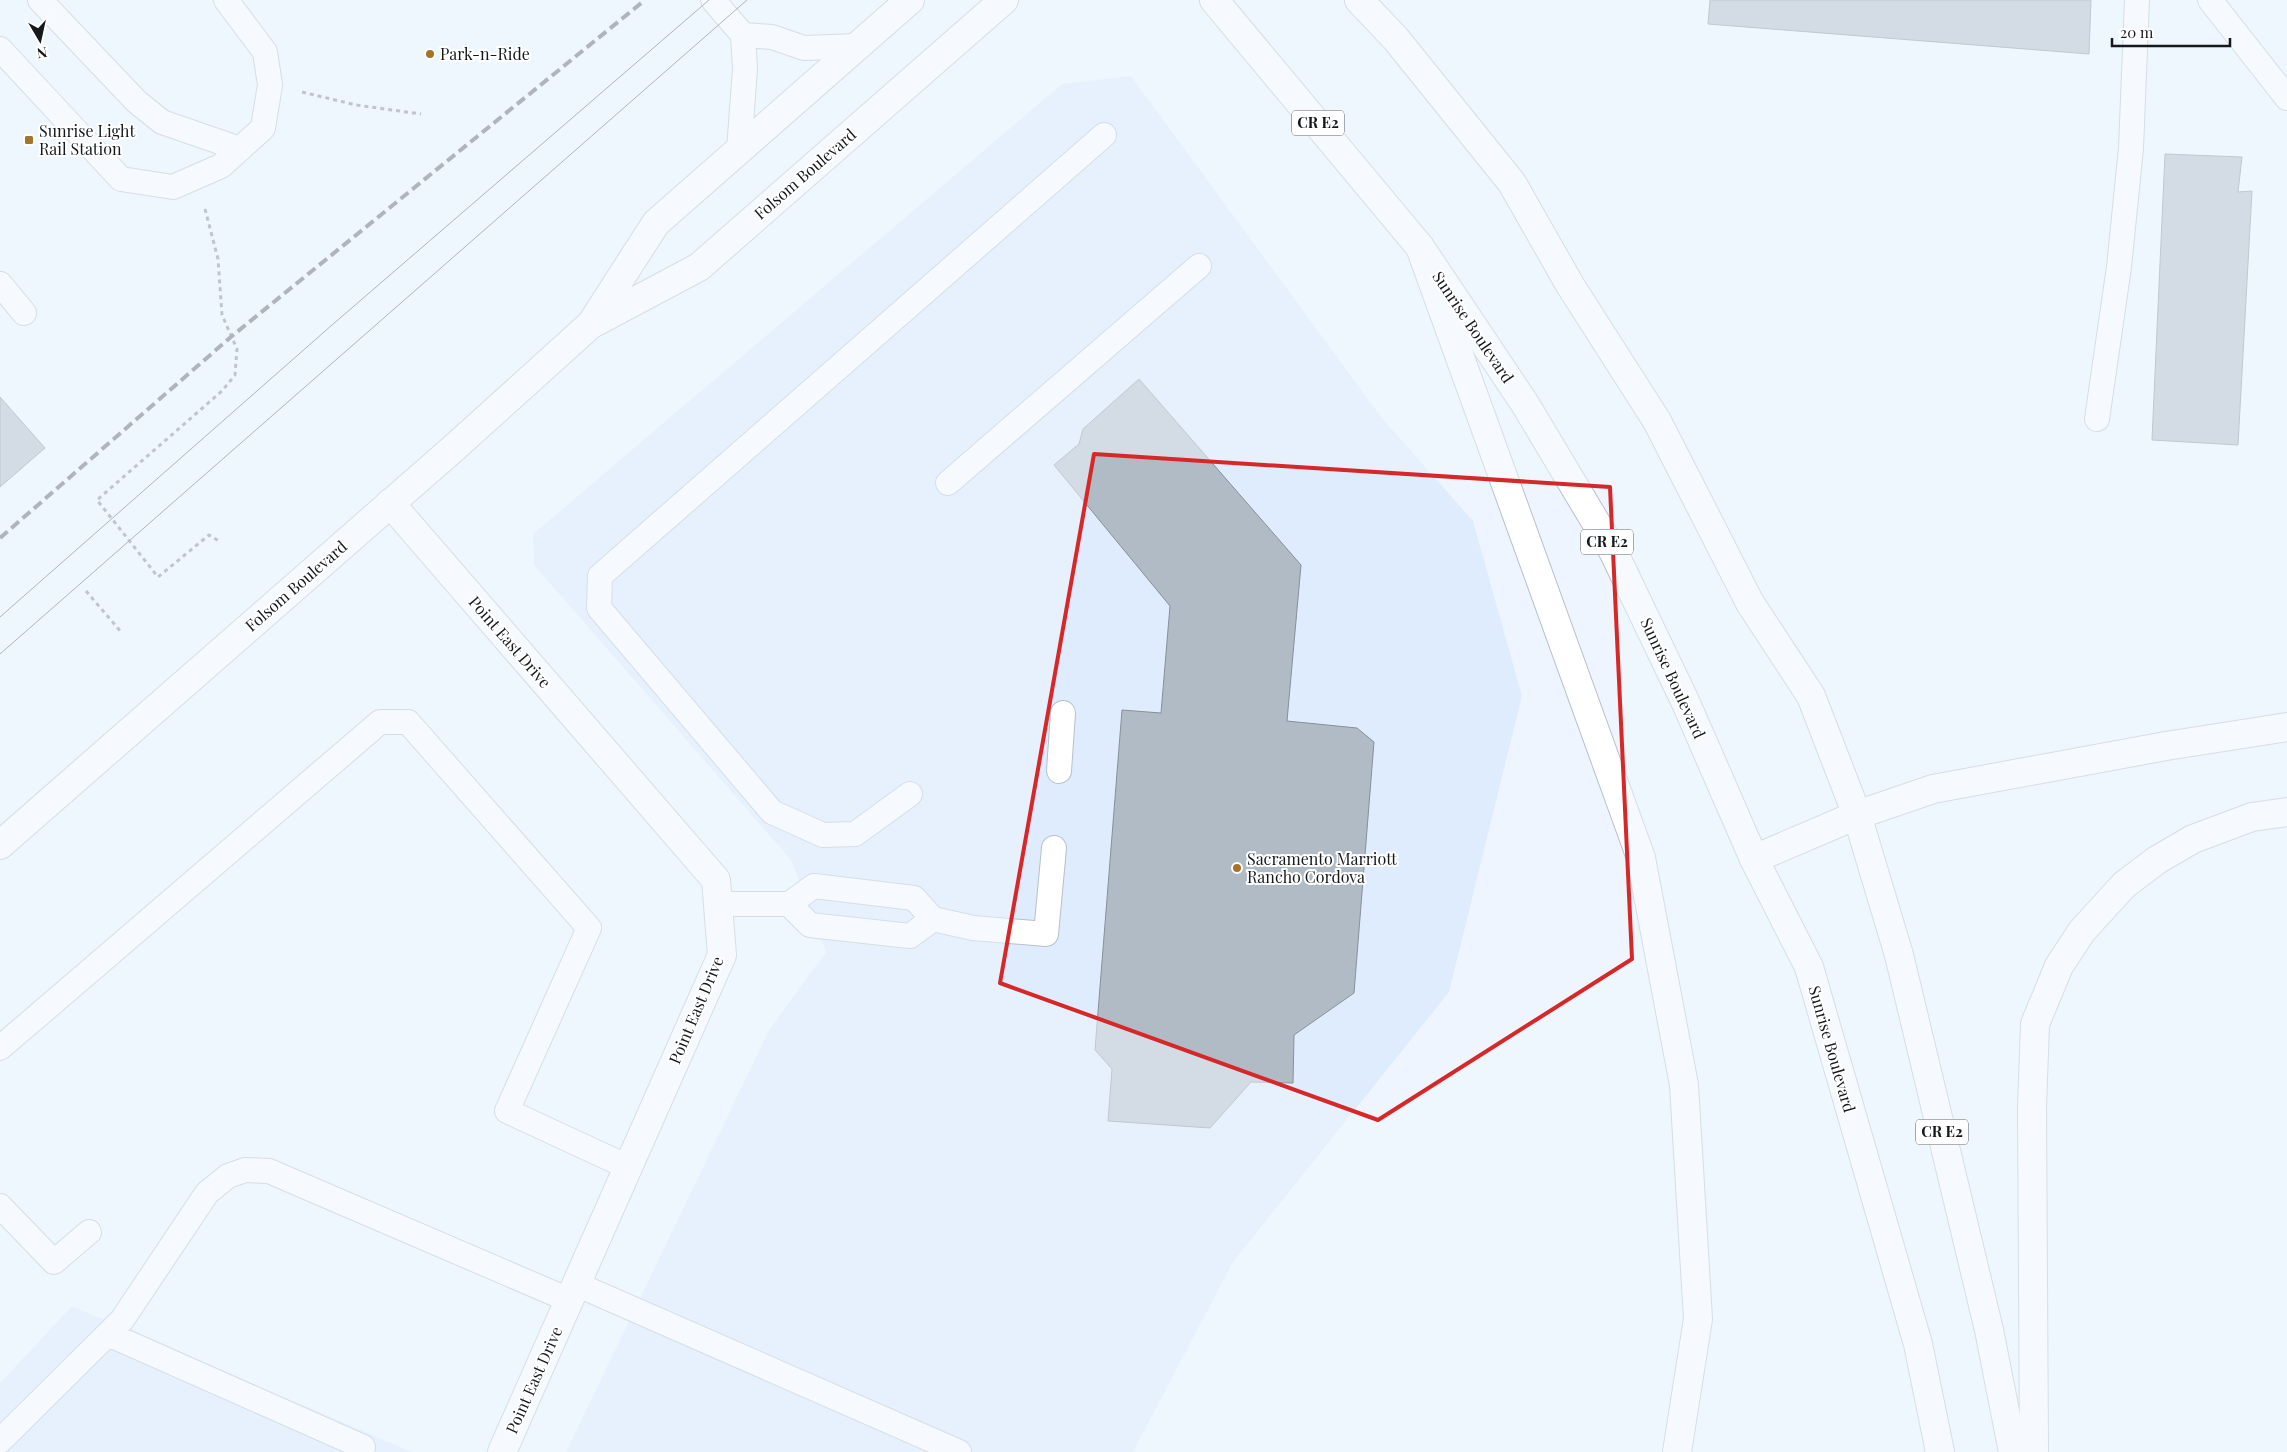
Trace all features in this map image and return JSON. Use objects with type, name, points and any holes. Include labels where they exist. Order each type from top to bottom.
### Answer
[{"type":"main road","name":"Folsom Boulevard","points":[[590,325],[656,223],[910,0]]},
{"type":"main road","name":"Folsom Boulevard","points":[[0,846],[590,325],[699,266],[1004,0]]},
{"type":"main road","name":"Sunrise Boulevard","points":[[1214,0],[1420,247],[1525,404],[1613,551],[1685,702],[1754,859],[1809,967],[1918,1344],[1940,1452]]},
{"type":"main road","name":"CR E2","points":[[1359,0],[1396,39],[1512,183],[1570,284],[1656,421],[1750,603],[1812,696],[1857,815],[1902,965],[1989,1330],[2013,1452]]},
{"type":"main road","points":[[1381,0],[1396,39]]},
{"type":"main road","points":[[1420,247],[1641,858],[1684,1085],[1698,1309],[1677,1452]]},
{"type":"main road","name":"Point East Drive","points":[[390,503],[716,880],[719,904],[722,955],[502,1452]]},
{"type":"main road","points":[[1754,859],[1857,815],[1934,790],[2166,746],[2287,727]]},
{"type":"main road","points":[[2034,1452],[2032,1097],[2035,1024],[2059,966],[2082,931],[2124,885],[2157,860],[2193,838],[2252,817],[2287,812]]},
{"type":"lane","points":[[40,0],[137,102],[162,122],[240,149]]},
{"type":"lane","points":[[0,49],[121,179],[173,187],[221,166],[263,128],[270,85],[265,52],[226,0]]},
{"type":"lane","points":[[713,0],[744,35],[745,69],[739,150]]},
{"type":"lane","points":[[2097,419],[2119,266],[2131,148],[2137,0]]},
{"type":"lane","points":[[2210,0],[2287,98]]},
{"type":"lane","points":[[744,35],[772,37],[804,48],[858,46]]},
{"type":"lane","points":[[910,794],[855,834],[823,835],[772,812],[600,608],[600,576],[1104,135]]},
{"type":"lane","points":[[948,483],[1198,266]]},
{"type":"lane","points":[[0,284],[24,313]]},
{"type":"lane","points":[[1059,771],[1063,713]]},
{"type":"lane","points":[[0,1048],[380,722],[408,722],[589,928],[508,1112],[628,1167]]},
{"type":"lane","points":[[719,904],[789,904],[814,886],[914,898],[934,919],[973,928],[1046,934],[1054,848]]},
{"type":"lane","points":[[789,904],[810,925],[910,936],[934,919]]},
{"type":"lane","points":[[0,1441],[122,1320],[207,1193],[228,1176],[246,1170],[269,1171],[573,1292],[959,1452]]},
{"type":"lane","points":[[0,1206],[54,1262],[89,1232]]},
{"type":"lane","points":[[108,1334],[363,1447],[361,1452]]},
{"type":"path","points":[[270,85],[356,105],[421,114]]},
{"type":"path","points":[[196,177],[218,259],[222,315],[237,349],[235,375],[222,391],[97,500],[158,577],[209,534],[219,541]]},
{"type":"path","points":[[86,591],[122,633]]},
{"type":"highlighted area","points":[[1094,454],[1610,487],[1632,959],[1378,1120],[1000,983]]},
{"type":"shaded area","points":[[1131,76],[1381,417],[1473,521],[1522,696],[1449,992],[1233,1262],[1133,1452],[566,1452],[769,1030],[826,952],[791,860],[534,565],[533,534],[1062,84]]},
{"type":"shaded area","points":[[72,1306],[412,1452],[0,1452],[0,1383]]},
{"type":"building","points":[[1710,0],[2091,0],[2089,54],[1708,24]]},
{"type":"building","points":[[2165,154],[2242,157],[2238,192],[2252,191],[2238,445],[2152,440]]},
{"type":"building","name":"Sacramento Marriott Rancho Cordova","points":[[1139,379],[1301,565],[1287,721],[1357,728],[1374,742],[1354,993],[1294,1035],[1293,1083],[1251,1082],[1210,1128],[1108,1121],[1112,1069],[1095,1050],[1122,710],[1161,713],[1170,606],[1054,465],[1079,444],[1083,429]]},
{"type":"building","points":[[0,397],[45,448],[0,487]]},
{"type":"tram line","points":[[0,617],[332,325],[709,0]]},
{"type":"tram line","points":[[0,654],[747,0]]},
{"type":"railway","points":[[0,538],[232,336],[645,0]]},
{"type":"place","name":"Park-n-Ride","points":[[430,54]]},
{"type":"place","name":"Sunrise Light Rail Station","points":[[29,140]]},
{"type":"place","name":"Sacramento Marriott Rancho Cordova","points":[[1237,868]]}]
